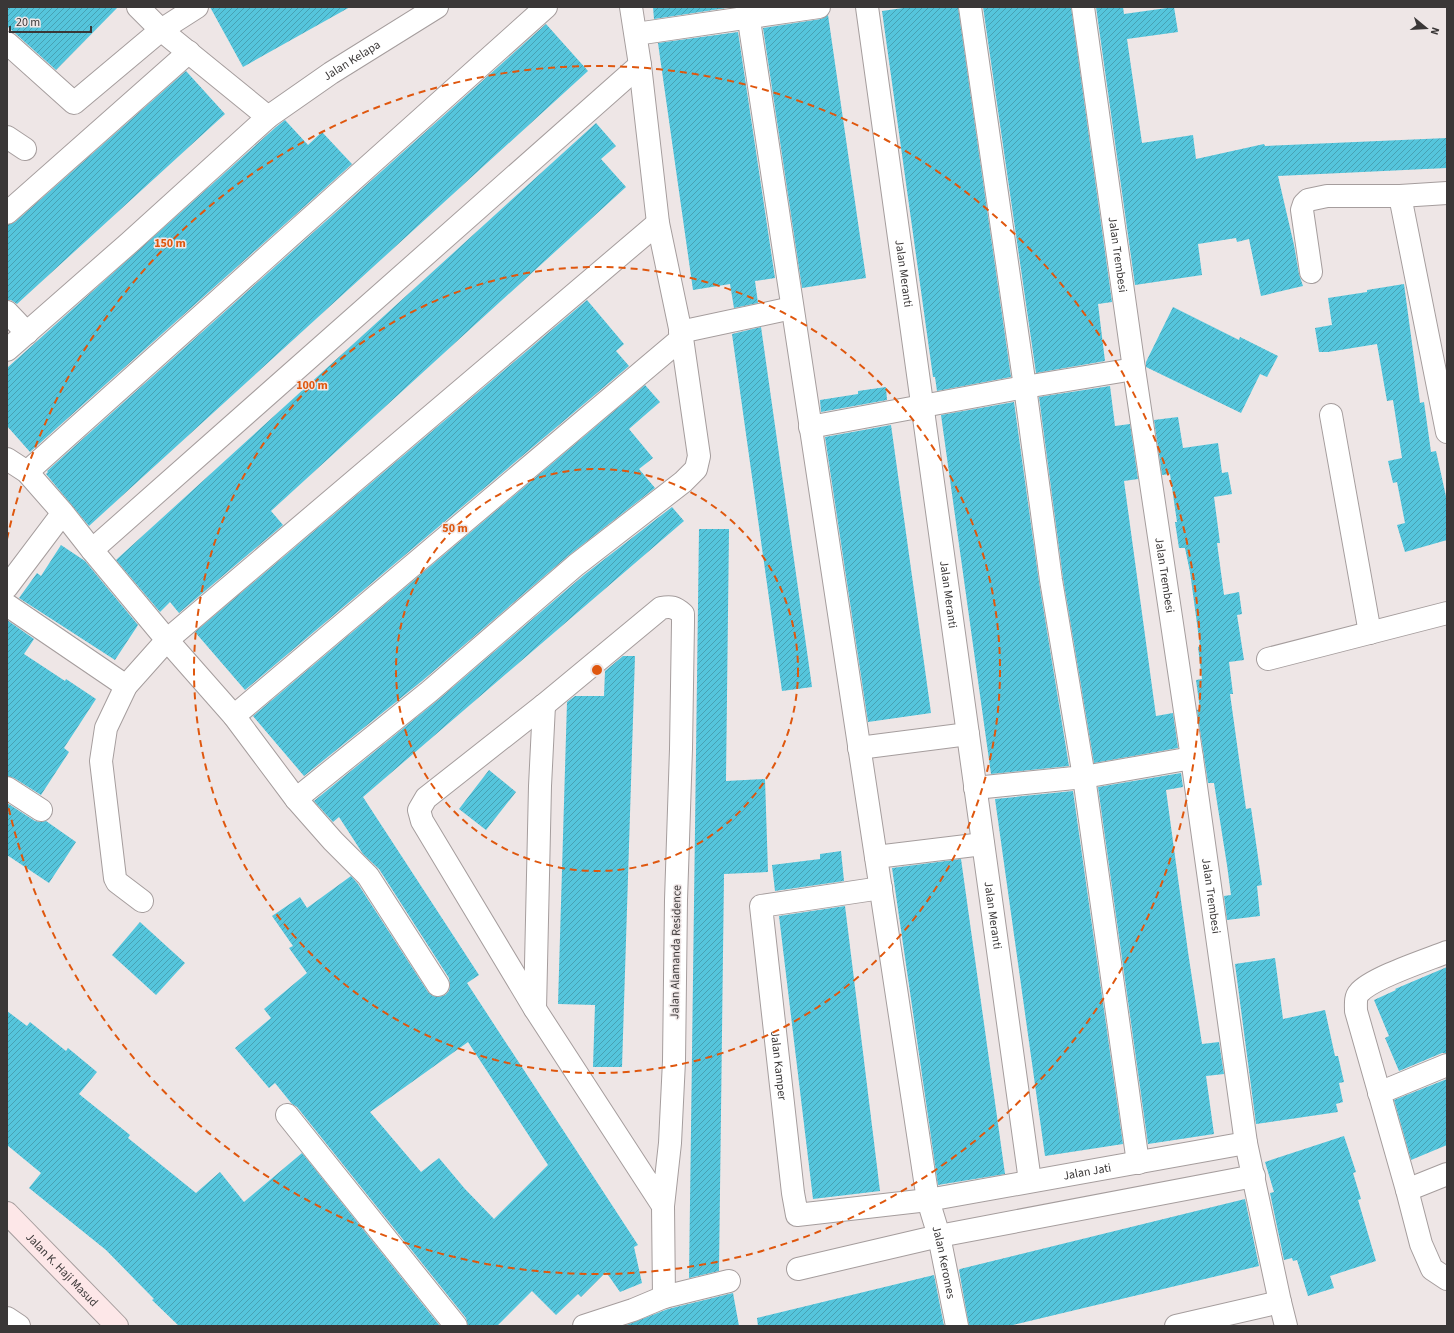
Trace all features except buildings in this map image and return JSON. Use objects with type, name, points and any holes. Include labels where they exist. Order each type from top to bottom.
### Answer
[{"type":"street","points":[[138,7],[161,30],[268,117]]},
{"type":"street","points":[[7,43],[74,103],[161,30],[198,7]]},
{"type":"street","name":"Jalan Kelapa","points":[[7,350],[129,244],[268,117],[331,73],[437,7]]},
{"type":"street","points":[[27,472],[546,7]]},
{"type":"street","points":[[296,799],[430,691],[576,565],[682,482],[696,469],[699,456],[681,335],[658,223],[640,65],[631,7]]},
{"type":"street","points":[[636,34],[747,12],[819,7]]},
{"type":"street","name":"Jalan Meranti","points":[[867,7],[1030,1181]]},
{"type":"street","points":[[970,7],[1052,580],[1084,777],[1138,1162]]},
{"type":"street","name":"Jalan Trembesi","points":[[1083,7],[1134,369],[1192,758],[1246,1143],[1286,1326]]},
{"type":"street","name":"Jalan Keromes","points":[[747,12],[928,1200],[939,1236],[957,1326]]},
{"type":"street","points":[[7,213],[189,52]]},
{"type":"street","points":[[92,550],[640,65]]},
{"type":"street","points":[[1311,272],[1302,210],[1304,204],[1308,200],[1327,196],[1400,196],[1447,193]]},
{"type":"street","points":[[1400,196],[1447,432]]},
{"type":"street","points":[[142,901],[117,882],[115,878],[101,760],[106,728],[126,686],[167,640],[658,223]]},
{"type":"street","points":[[234,716],[681,335],[792,308]]},
{"type":"street","points":[[7,312],[27,333]]},
{"type":"street","points":[[810,427],[1025,387],[1134,369]]},
{"type":"street","points":[[1331,415],[1370,633]]},
{"type":"street","points":[[7,459],[27,472],[63,513],[167,640],[234,716],[296,799],[333,841],[368,876],[438,986]]},
{"type":"street","points":[[7,587],[62,514]]},
{"type":"street","points":[[7,605],[126,686]]},
{"type":"street","name":"Jalan Alamanda Residence","points":[[544,706],[661,608],[670,606],[677,609],[682,614],[681,748],[676,900],[674,1061],[670,1143],[663,1206],[664,1297]]},
{"type":"street","points":[[1268,659],[1447,613]]},
{"type":"street","points":[[535,1009],[540,793],[544,706]]},
{"type":"street","points":[[544,706],[426,798],[419,810],[422,821],[535,1009],[663,1206]]},
{"type":"street","points":[[859,748],[968,734]]},
{"type":"street","points":[[975,788],[1084,777],[1192,758]]},
{"type":"street","points":[[7,788],[41,810]]},
{"type":"street","points":[[876,857],[983,844]]},
{"type":"street","name":"Jalan Kamper","points":[[881,888],[761,906],[796,1215],[928,1200]]},
{"type":"street","points":[[1447,952],[1373,982],[1358,993],[1356,1002],[1356,1011],[1421,1244],[1432,1269],[1447,1279]]},
{"type":"street","points":[[1379,1093],[1447,1065]]},
{"type":"street","points":[[287,1115],[456,1326]]},
{"type":"street","name":"Jalan Jati","points":[[928,1200],[1246,1143]]},
{"type":"street","points":[[1407,1190],[1447,1174]]},
{"type":"street","points":[[798,1269],[939,1236],[1254,1176]]},
{"type":"street","name":"Jalan K. Haji Masud","points":[[7,1212],[117,1326]]},
{"type":"street","points":[[584,1326],[635,1318],[664,1297],[729,1281]]},
{"type":"street","points":[[1176,1326],[1253,1317],[1280,1302]]},
{"type":"street","points":[[7,1318],[19,1326]]}]
